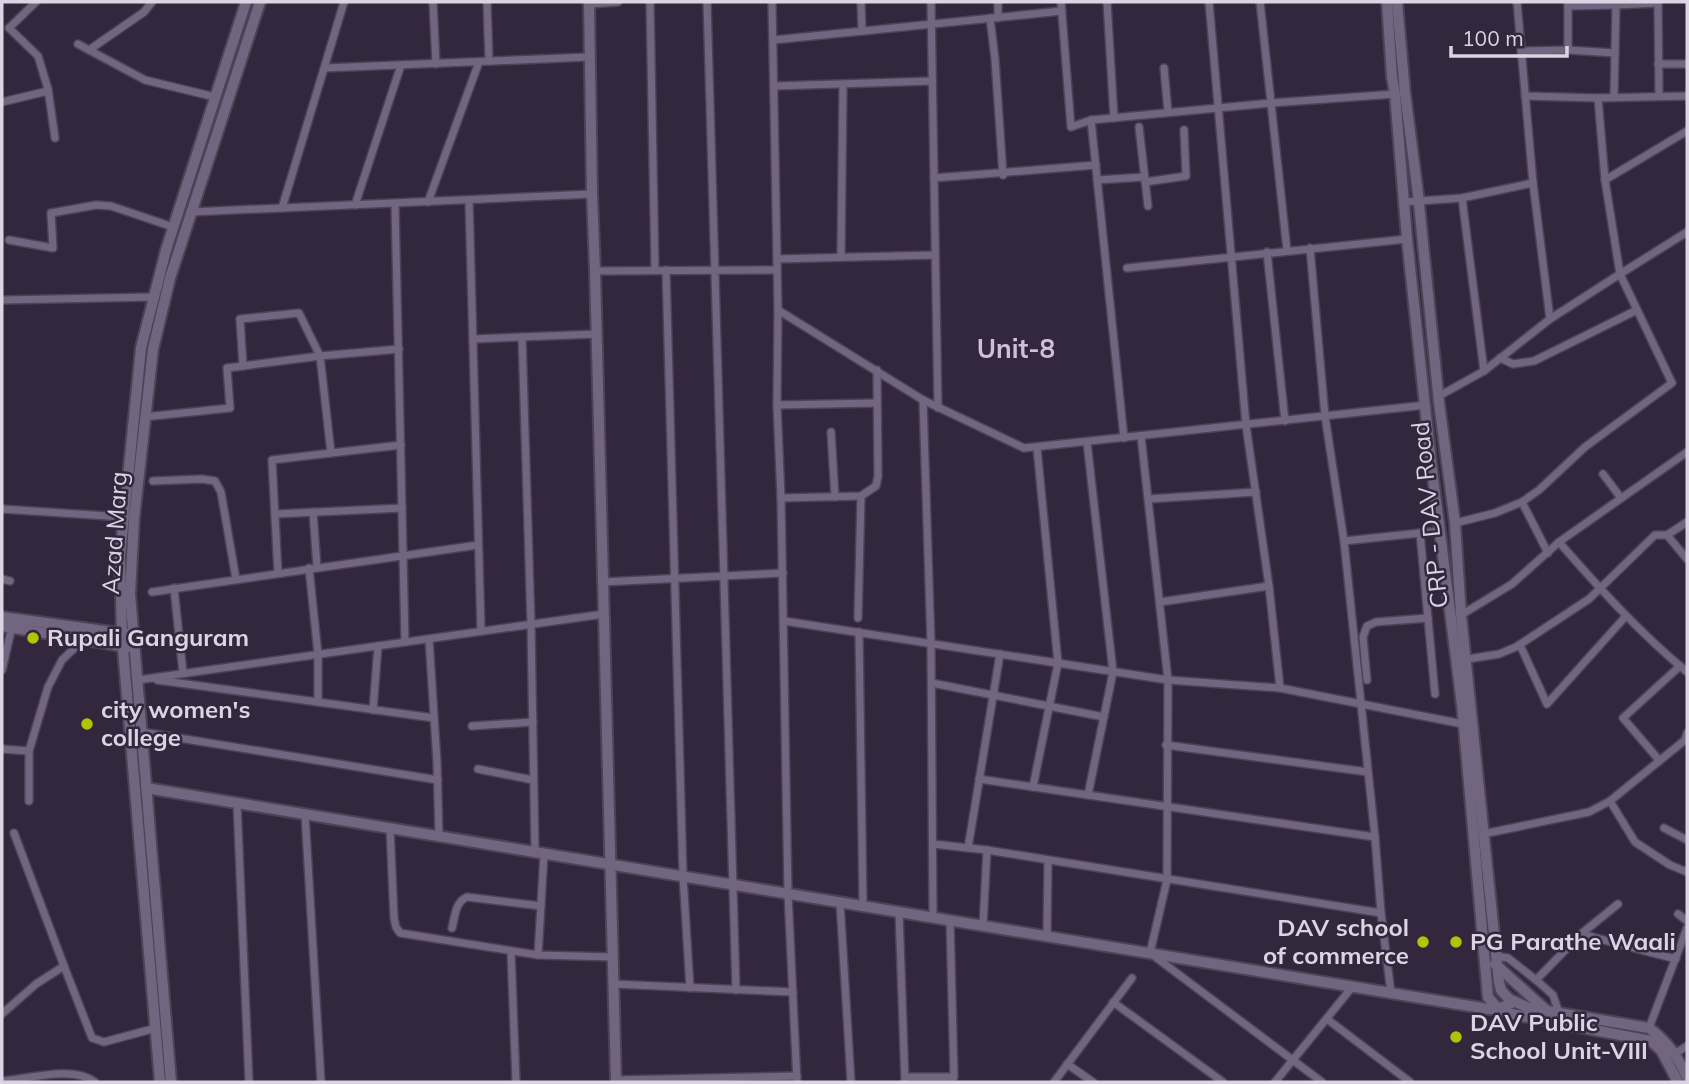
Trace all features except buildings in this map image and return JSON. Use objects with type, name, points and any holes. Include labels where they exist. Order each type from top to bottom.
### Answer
[{"type":"street","points":[[36,2],[9,28],[38,56],[48,91],[55,138]]},
{"type":"street","points":[[89,50],[144,12],[152,2]]},
{"type":"street","name":"Azad Marg","points":[[160,1082],[120,556],[123,517],[137,370],[153,297],[246,2]]},
{"type":"street","name":"Azad Marg","points":[[128,634],[144,417],[153,349],[170,278],[260,2]]},
{"type":"street","points":[[282,208],[344,2]]},
{"type":"street","points":[[433,2],[436,64]]},
{"type":"street","points":[[487,2],[489,61]]},
{"type":"street","points":[[618,2],[589,3],[616,1081],[797,1079],[788,894],[783,573],[777,405],[778,310],[772,2]]},
{"type":"street","points":[[650,2],[655,270]]},
{"type":"street","points":[[707,2],[736,990]]},
{"type":"street","points":[[861,2],[862,31]]},
{"type":"street","points":[[931,2],[938,408]]},
{"type":"street","points":[[998,2],[994,18],[995,59],[1003,174]]},
{"type":"street","points":[[1061,2],[1071,127],[1091,120],[1395,94]]},
{"type":"street","points":[[1107,2],[1114,118]]},
{"type":"street","points":[[1209,2],[1246,425],[1269,586],[1280,688]]},
{"type":"street","points":[[1260,2],[1287,250]]},
{"type":"street","name":"CRP - DAV Road","points":[[1387,2],[1391,77],[1395,94],[1407,239],[1463,724],[1488,997],[1498,1009]]},
{"type":"street","name":"CRP - DAV Road","points":[[1397,2],[1438,396],[1455,523],[1461,615],[1468,659],[1495,960],[1501,990],[1514,1002]]},
{"type":"street","points":[[1517,2],[1533,183],[1550,319]]},
{"type":"street","points":[[1568,50],[1568,4],[1658,2],[1659,96]]},
{"type":"street","points":[[1614,97],[1616,5]]},
{"type":"street","points":[[773,40],[1062,11]]},
{"type":"street","points":[[78,44],[145,80],[215,97]]},
{"type":"street","points":[[1521,51],[1615,53]]},
{"type":"street","points":[[325,68],[589,57]]},
{"type":"street","points":[[428,202],[479,62]]},
{"type":"street","points":[[1658,64],[1687,64]]},
{"type":"street","points":[[355,205],[401,65]]},
{"type":"street","points":[[1164,68],[1168,113]]},
{"type":"street","points":[[774,86],[932,80]]},
{"type":"street","points":[[841,257],[844,85]]},
{"type":"street","points":[[2,102],[48,91]]},
{"type":"street","points":[[1525,96],[1687,96]]},
{"type":"street","points":[[1455,523],[1494,513],[1522,502],[1539,490],[1585,447],[1672,383],[1620,274],[1605,180],[1598,98]]},
{"type":"street","points":[[1091,120],[1124,438]]},
{"type":"street","points":[[1139,127],[1148,205]]},
{"type":"street","points":[[1097,180],[1186,176],[1184,130]]},
{"type":"street","points":[[1605,180],[1687,131]]},
{"type":"street","points":[[934,178],[1096,165]]},
{"type":"street","points":[[1404,202],[1462,198],[1533,183]]},
{"type":"street","points":[[191,212],[395,205],[592,194]]},
{"type":"street","points":[[1462,198],[1483,371]]},
{"type":"street","points":[[469,200],[481,631]]},
{"type":"street","points":[[9,240],[53,248],[51,213],[96,205],[111,206],[173,227]]},
{"type":"street","points":[[395,205],[405,642]]},
{"type":"street","points":[[1438,396],[1483,371],[1550,319],[1687,232]]},
{"type":"street","points":[[1127,268],[1407,239]]},
{"type":"street","points":[[1311,248],[1325,416],[1344,541],[1391,993]]},
{"type":"street","points":[[1266,252],[1285,421]]},
{"type":"street","points":[[777,258],[935,255]]},
{"type":"street","points":[[666,270],[683,876],[690,988]]},
{"type":"street","points":[[596,271],[777,270]]},
{"type":"street","points":[[2,300],[153,297]]},
{"type":"street","points":[[778,310],[923,400],[1024,448],[1426,405]]},
{"type":"street","points":[[1500,358],[1522,365],[1534,361],[1637,310]]},
{"type":"street","points":[[243,366],[240,319],[299,313],[320,356],[331,453]]},
{"type":"street","points":[[474,339],[597,334]]},
{"type":"street","points":[[522,337],[533,780],[540,853],[538,955]]},
{"type":"street","points":[[144,417],[230,408],[227,368],[398,349]]},
{"type":"street","points":[[781,498],[860,496],[871,491],[878,482],[877,370]]},
{"type":"street","points":[[923,400],[932,683],[933,917]]},
{"type":"street","points":[[777,405],[876,403]]},
{"type":"street","points":[[831,432],[835,497]]},
{"type":"street","points":[[1141,436],[1168,680],[1167,880],[1150,953]]},
{"type":"street","points":[[1087,443],[1113,672],[1088,796]]},
{"type":"street","points":[[278,573],[272,460],[401,445]]},
{"type":"street","points":[[1033,787],[1058,663],[1037,448]]},
{"type":"street","points":[[1461,615],[1512,584],[1559,542],[1687,452]]},
{"type":"street","points":[[1433,474],[1448,473]]},
{"type":"street","points":[[1603,474],[1621,498]]},
{"type":"street","points":[[153,481],[202,478],[215,481],[221,492],[236,579]]},
{"type":"street","points":[[1148,499],[1256,492]]},
{"type":"street","points":[[858,618],[860,496]]},
{"type":"street","points":[[1522,502],[1548,553]]},
{"type":"street","points":[[275,514],[402,508]]},
{"type":"street","points":[[2,509],[123,517]]},
{"type":"street","points":[[313,512],[318,702]]},
{"type":"street","points":[[1468,659],[1499,654],[1520,645],[1589,599],[1655,535],[1667,536],[1687,522]]},
{"type":"street","points":[[1344,541],[1439,531]]},
{"type":"street","points":[[1420,533],[1435,694]]},
{"type":"street","points":[[1667,536],[1687,559]]},
{"type":"street","points":[[1559,542],[1599,589],[1687,672]]},
{"type":"street","points":[[152,592],[478,545]]},
{"type":"street","points":[[603,582],[783,573]]},
{"type":"street","points":[[1160,602],[1269,586]]},
{"type":"street","points":[[174,588],[183,673]]},
{"type":"street","points":[[143,679],[604,614]]},
{"type":"street","points":[[1520,645],[1547,704],[1626,616]]},
{"type":"street","points":[[2,617],[128,634]]},
{"type":"street","points":[[1367,680],[1363,637],[1367,626],[1376,622],[1428,618]]},
{"type":"street","points":[[784,621],[1168,680],[1280,688],[1463,724]]},
{"type":"street","points":[[2,670],[7,627],[129,647]]},
{"type":"street","points":[[859,632],[863,906]]},
{"type":"street","points":[[429,639],[439,836]]},
{"type":"street","points":[[29,802],[29,751],[34,729],[62,660],[83,640]]},
{"type":"street","points":[[373,710],[377,646]]},
{"type":"street","name":"Azad Marg","points":[[129,647],[143,679],[142,732],[146,788],[172,1082]]},
{"type":"street","points":[[968,848],[1000,654]]},
{"type":"street","points":[[1659,760],[1623,718],[1680,666]]},
{"type":"street","points":[[143,679],[434,718]]},
{"type":"street","points":[[932,683],[1104,717]]},
{"type":"street","points":[[472,726],[533,722]]},
{"type":"street","points":[[142,732],[438,780]]},
{"type":"street","points":[[1483,834],[1589,812],[1610,801],[1685,740],[1687,733]]},
{"type":"street","points":[[1166,745],[1368,772]]},
{"type":"street","points":[[2,749],[29,751]]},
{"type":"street","points":[[478,769],[533,780]]},
{"type":"street","points":[[979,779],[1375,837]]},
{"type":"street","points":[[146,788],[1498,1009],[1515,1015],[1651,1041],[1661,1050],[1678,1082]]},
{"type":"street","points":[[1610,801],[1634,842],[1670,865],[1687,872]]},
{"type":"street","points":[[237,803],[250,1082]]},
{"type":"street","points":[[305,814],[321,1082]]},
{"type":"street","points":[[390,828],[394,918],[400,933],[511,952],[613,957]]},
{"type":"street","points":[[1664,828],[1687,840]]},
{"type":"street","points":[[14,833],[92,1038],[104,1042],[156,1028]]},
{"type":"street","points":[[933,844],[987,850],[1381,913]]},
{"type":"street","points":[[983,926],[987,850]]},
{"type":"street","points":[[1047,936],[1048,860]]},
{"type":"street","points":[[452,928],[457,907],[463,898],[467,897],[541,906]]},
{"type":"street","points":[[840,902],[850,1082]]},
{"type":"street","points":[[1535,980],[1581,934],[1618,904]]},
{"type":"street","points":[[899,912],[905,1080],[954,1077],[950,920]]},
{"type":"street","points":[[1678,914],[1687,921]]},
{"type":"street","points":[[1649,1028],[1687,928]]},
{"type":"street","points":[[1581,934],[1676,959]]},
{"type":"street","points":[[511,952],[516,1082]]},
{"type":"street","points":[[1150,953],[1322,1082]]},
{"type":"street","points":[[1495,960],[1507,958],[1535,980],[1553,995],[1559,1013]]},
{"type":"street","points":[[1495,960],[1547,1011]]},
{"type":"street","points":[[2,1014],[36,984],[64,966]]},
{"type":"street","points":[[1054,1082],[1132,978]]},
{"type":"street","points":[[613,984],[793,992]]},
{"type":"street","points":[[1275,1082],[1353,986]]},
{"type":"street","points":[[1113,1002],[1223,1082]]},
{"type":"street","points":[[1498,1009],[1514,1002],[1547,1011],[1649,1028],[1664,1039],[1676,1053],[1687,1077]]},
{"type":"street","points":[[1327,1019],[1410,1082]]},
{"type":"street","points":[[1676,1053],[1687,1046]]},
{"type":"street","points":[[1067,1064],[1093,1082]]},
{"type":"street","points":[[2,1081],[73,1073],[95,1082]]},
{"type":"place","name":"Rupali Ganguram","points":[[33,638]]},
{"type":"place","name":"city women's college","points":[[87,724]]},
{"type":"place","name":"DAV school of commerce","points":[[1423,942]]},
{"type":"place","name":"PG Parathe Waali","points":[[1456,942]]},
{"type":"place","name":"DAV Public School Unit-VIII","points":[[1456,1037]]},
{"type":"district","name":"Unit-8","points":[[1016,349]]}]
